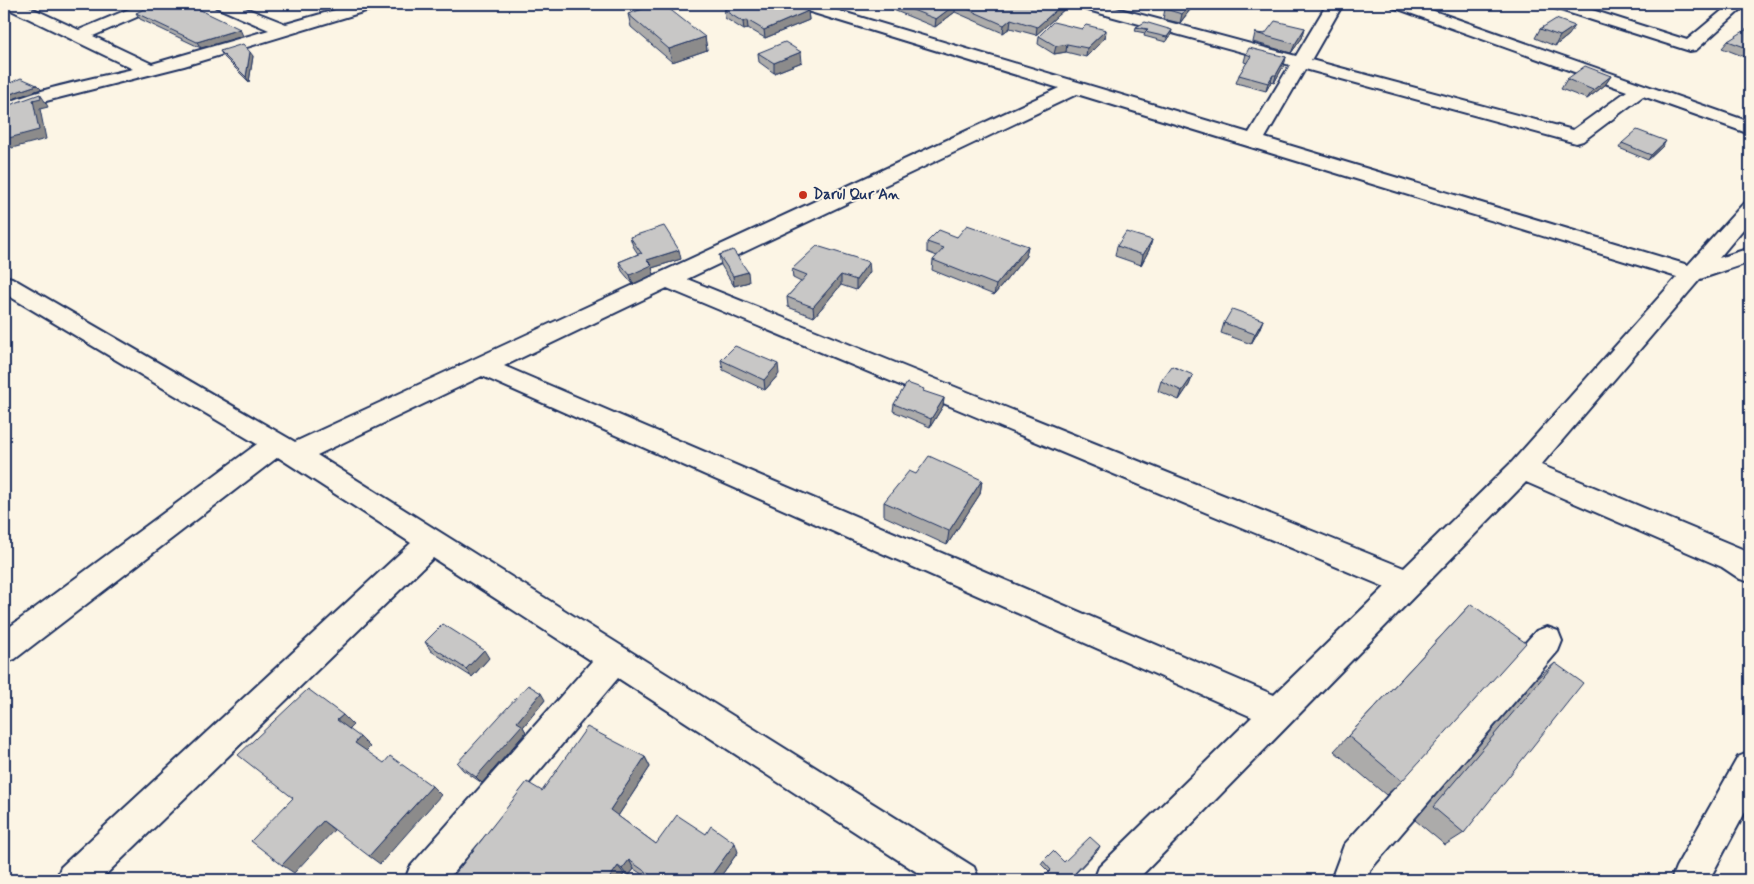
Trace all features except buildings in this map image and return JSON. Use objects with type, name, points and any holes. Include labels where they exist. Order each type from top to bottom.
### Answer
[{"type":"street","points":[[79,36],[154,4]]},
{"type":"street","points":[[222,4],[285,30]]},
{"type":"street","points":[[4,110],[68,89],[150,70],[373,4]]},
{"type":"street","points":[[800,4],[1693,274],[1750,256]]},
{"type":"street","points":[[1082,4],[1576,137],[1642,89]]},
{"type":"street","points":[[1254,141],[1335,4]]},
{"type":"street","points":[[1399,4],[1750,128]]},
{"type":"street","points":[[1557,4],[1690,46],[1740,5]]},
{"type":"street","points":[[12,6],[150,70]]},
{"type":"street","points":[[4,649],[285,449],[482,366],[1076,87]]},
{"type":"street","points":[[1112,880],[1522,469],[1750,208]]},
{"type":"street","points":[[666,279],[1408,583]]},
{"type":"street","points":[[4,283],[285,449],[961,880]]},
{"type":"street","points":[[482,366],[1279,713]]},
{"type":"street","points":[[1522,469],[1732,558],[1750,570]]},
{"type":"street","points":[[74,880],[430,542]]},
{"type":"street","points":[[1349,880],[1358,858],[1547,641]]},
{"type":"street","points":[[423,880],[614,659]]},
{"type":"street","points":[[1688,880],[1750,769]]},
{"type":"place","name":"Darul Qur An","points":[[803,195]]}]
